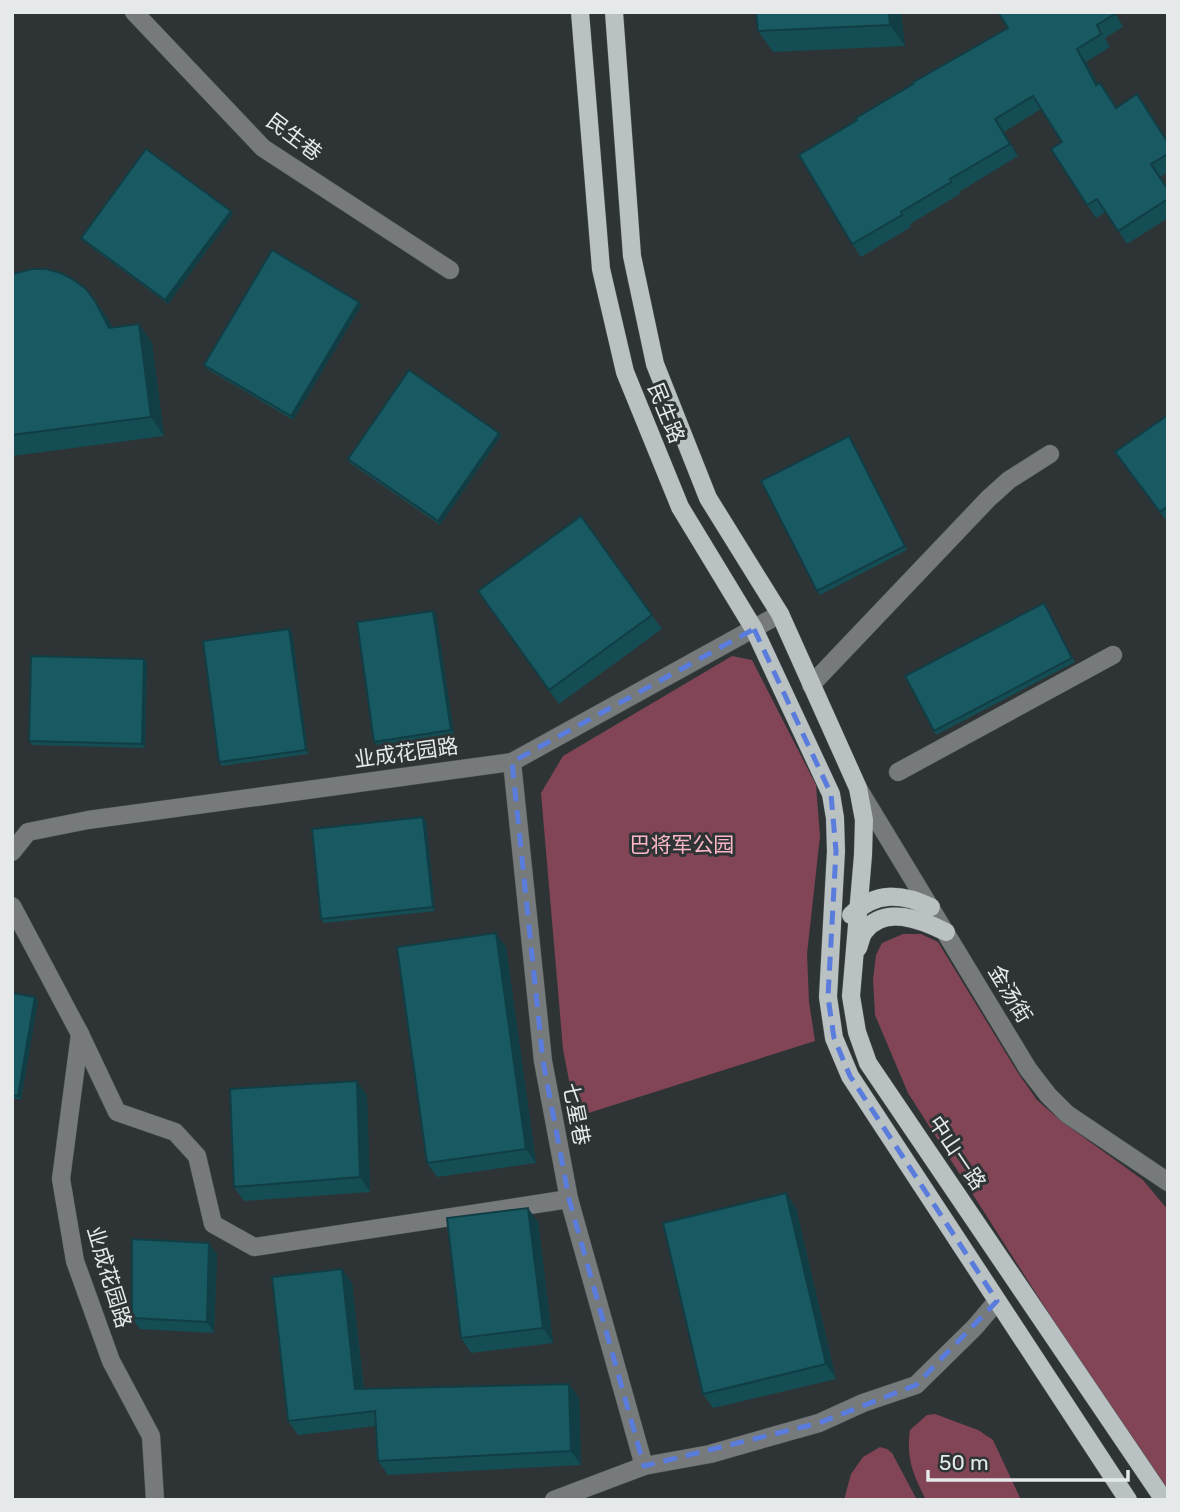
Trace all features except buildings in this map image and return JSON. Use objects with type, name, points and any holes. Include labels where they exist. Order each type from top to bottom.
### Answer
[{"type":"main road","name":"民生路","points":[[580,12],[601,269],[625,372],[680,507],[754,629],[831,794],[836,851],[830,953]]},
{"type":"main road","name":"民生路","points":[[614,12],[632,256],[655,364],[708,498],[780,614],[858,788]]},
{"type":"main road","name":"中山一路","points":[[858,788],[864,820],[863,855],[852,996],[857,1032],[869,1063],[1164,1500]]},
{"type":"main road","points":[[931,907],[912,898],[886,896],[868,902],[847,920],[830,953],[828,997],[834,1038],[850,1076],[1128,1500]]},
{"type":"main road","points":[[853,957],[864,933],[877,920],[891,916],[911,918],[946,932]]},
{"type":"street","name":"民生巷","points":[[134,12],[264,148],[450,270]]},
{"type":"street","points":[[811,685],[988,499],[1009,480],[1050,454]]},
{"type":"street","name":"业成花园路","points":[[12,852],[28,832],[88,820],[512,762],[780,614]]},
{"type":"street","points":[[898,772],[1112,655]]},
{"type":"street","name":"七星巷","points":[[512,762],[542,1061],[569,1199],[644,1466]]},
{"type":"street","name":"金汤街","points":[[858,788],[1028,1069],[1048,1095],[1067,1114],[1168,1182]]},
{"type":"street","points":[[12,906],[80,1034],[117,1112],[175,1132],[197,1156],[213,1224],[254,1247],[569,1199]]},
{"type":"street","name":"业成花园路","points":[[80,1034],[61,1179],[75,1261],[111,1361],[151,1436],[155,1500]]},
{"type":"street","points":[[554,1500],[644,1466],[710,1454],[819,1423],[916,1385],[998,1301]]},
{"type":"highlighted area","points":[[754,629],[831,794],[836,851],[828,997],[834,1038],[850,1076],[997,1301],[916,1385],[819,1423],[644,1466],[569,1199],[543,1061],[512,762]]},
{"type":"green space","name":"巴将军公园","points":[[732,656],[752,660],[816,785],[820,836],[807,954],[809,1002],[815,1041],[576,1117],[563,1049],[541,793],[563,756]]},
{"type":"green space","points":[[903,934],[921,934],[938,942],[1037,1100],[1061,1121],[1143,1180],[1168,1210],[1168,1500],[908,1093],[875,1015],[873,980],[876,955],[882,943]]},
{"type":"green space","points":[[935,1414],[978,1430],[993,1440],[1021,1500],[926,1500],[912,1466],[909,1450],[910,1430],[927,1415]]},
{"type":"green space","points":[[880,1447],[892,1453],[917,1500],[844,1500],[851,1474],[863,1457]]}]
